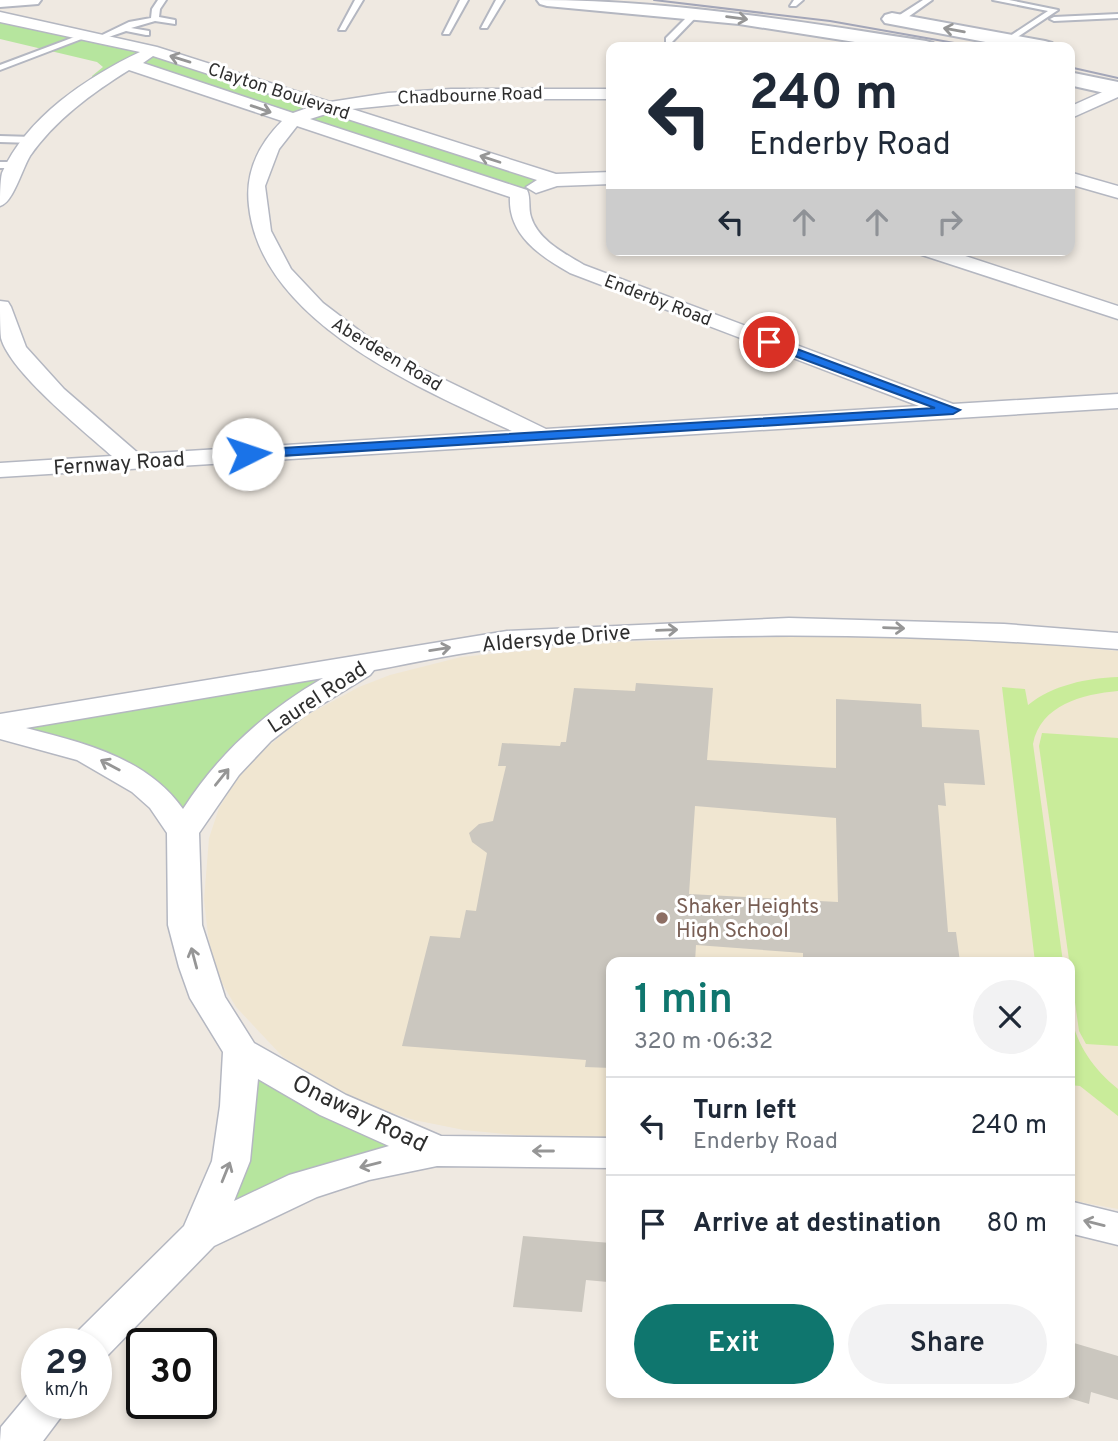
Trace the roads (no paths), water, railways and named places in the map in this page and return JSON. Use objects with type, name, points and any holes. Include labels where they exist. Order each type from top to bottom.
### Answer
[{"type":"main road","points":[[0,1],[31,0]]},
{"type":"main road","points":[[547,0],[696,13],[877,42]]},
{"type":"main road","points":[[868,15],[1020,42]]},
{"type":"main road","points":[[1075,79],[1118,90]]},
{"type":"street","name":"Clayton Boulevard","points":[[0,17],[94,36],[123,36],[152,50],[555,180]]},
{"type":"street","points":[[0,200],[8,165],[53,118],[94,84],[152,50]]},
{"type":"street","name":"Clayton Boulevard","points":[[127,63],[520,194]]},
{"type":"street","points":[[1075,111],[1118,90]]},
{"type":"street","name":"Chadbourne Road","points":[[329,107],[390,97],[480,93],[606,94]]},
{"type":"street","name":"Aberdeen Road","points":[[329,107],[294,120],[268,151],[257,172],[254,209],[265,247],[290,282],[320,314],[383,355],[541,435]]},
{"type":"street","points":[[520,194],[555,180],[606,178]]},
{"type":"street","points":[[1075,180],[1118,192]]},
{"type":"street","name":"Enderby Road","points":[[520,194],[518,206],[527,230],[545,252],[577,269],[953,410]]},
{"type":"street","points":[[944,256],[1118,313]]},
{"type":"street","points":[[0,307],[16,349],[55,394],[134,462]]},
{"type":"street","name":"Fernway Road","points":[[0,470],[1118,401]]},
{"type":"street","name":"Aldersyde Drive","points":[[0,723],[508,639],[664,629],[789,626],[1004,632],[1118,641]]},
{"type":"street","name":"Laurel Road","points":[[183,833],[206,797],[260,734],[293,709],[373,661]]},
{"type":"street","points":[[0,730],[88,754],[115,768],[143,785],[161,801],[183,833],[185,925],[193,957],[208,998],[241,1052],[239,1106],[231,1161],[200,1235]]},
{"type":"street","name":"Onaway Road","points":[[241,1052],[333,1105],[437,1150],[606,1153]]},
{"type":"street","points":[[108,1328],[200,1235],[303,1186],[368,1165],[437,1150]]},
{"type":"street","points":[[1075,1218],[1118,1229]]},
{"type":"street","points":[[18,1441],[35,1419]]},
{"type":"lane","points":[[155,19],[156,9],[162,0]]},
{"type":"lane","points":[[342,28],[359,0]]},
{"type":"lane","points":[[446,32],[464,0]]},
{"type":"lane","points":[[484,26],[500,0]]},
{"type":"lane","points":[[898,20],[928,0]]},
{"type":"lane","points":[[997,0],[1054,10],[1010,40]]},
{"type":"lane","points":[[669,40],[696,13]]},
{"type":"lane","points":[[1054,19],[1118,16]]},
{"type":"lane","points":[[123,36],[132,24],[155,19],[172,22]]},
{"type":"lane","points":[[0,68],[94,36]]},
{"type":"lane","points":[[0,139],[33,141]]},
{"type":"tram line","points":[[654,0],[830,21],[949,42]]},
{"type":"tram line","points":[[1075,68],[1118,78]]},
{"type":"place","name":"Shaker Heights High School","points":[[662,918]]}]
